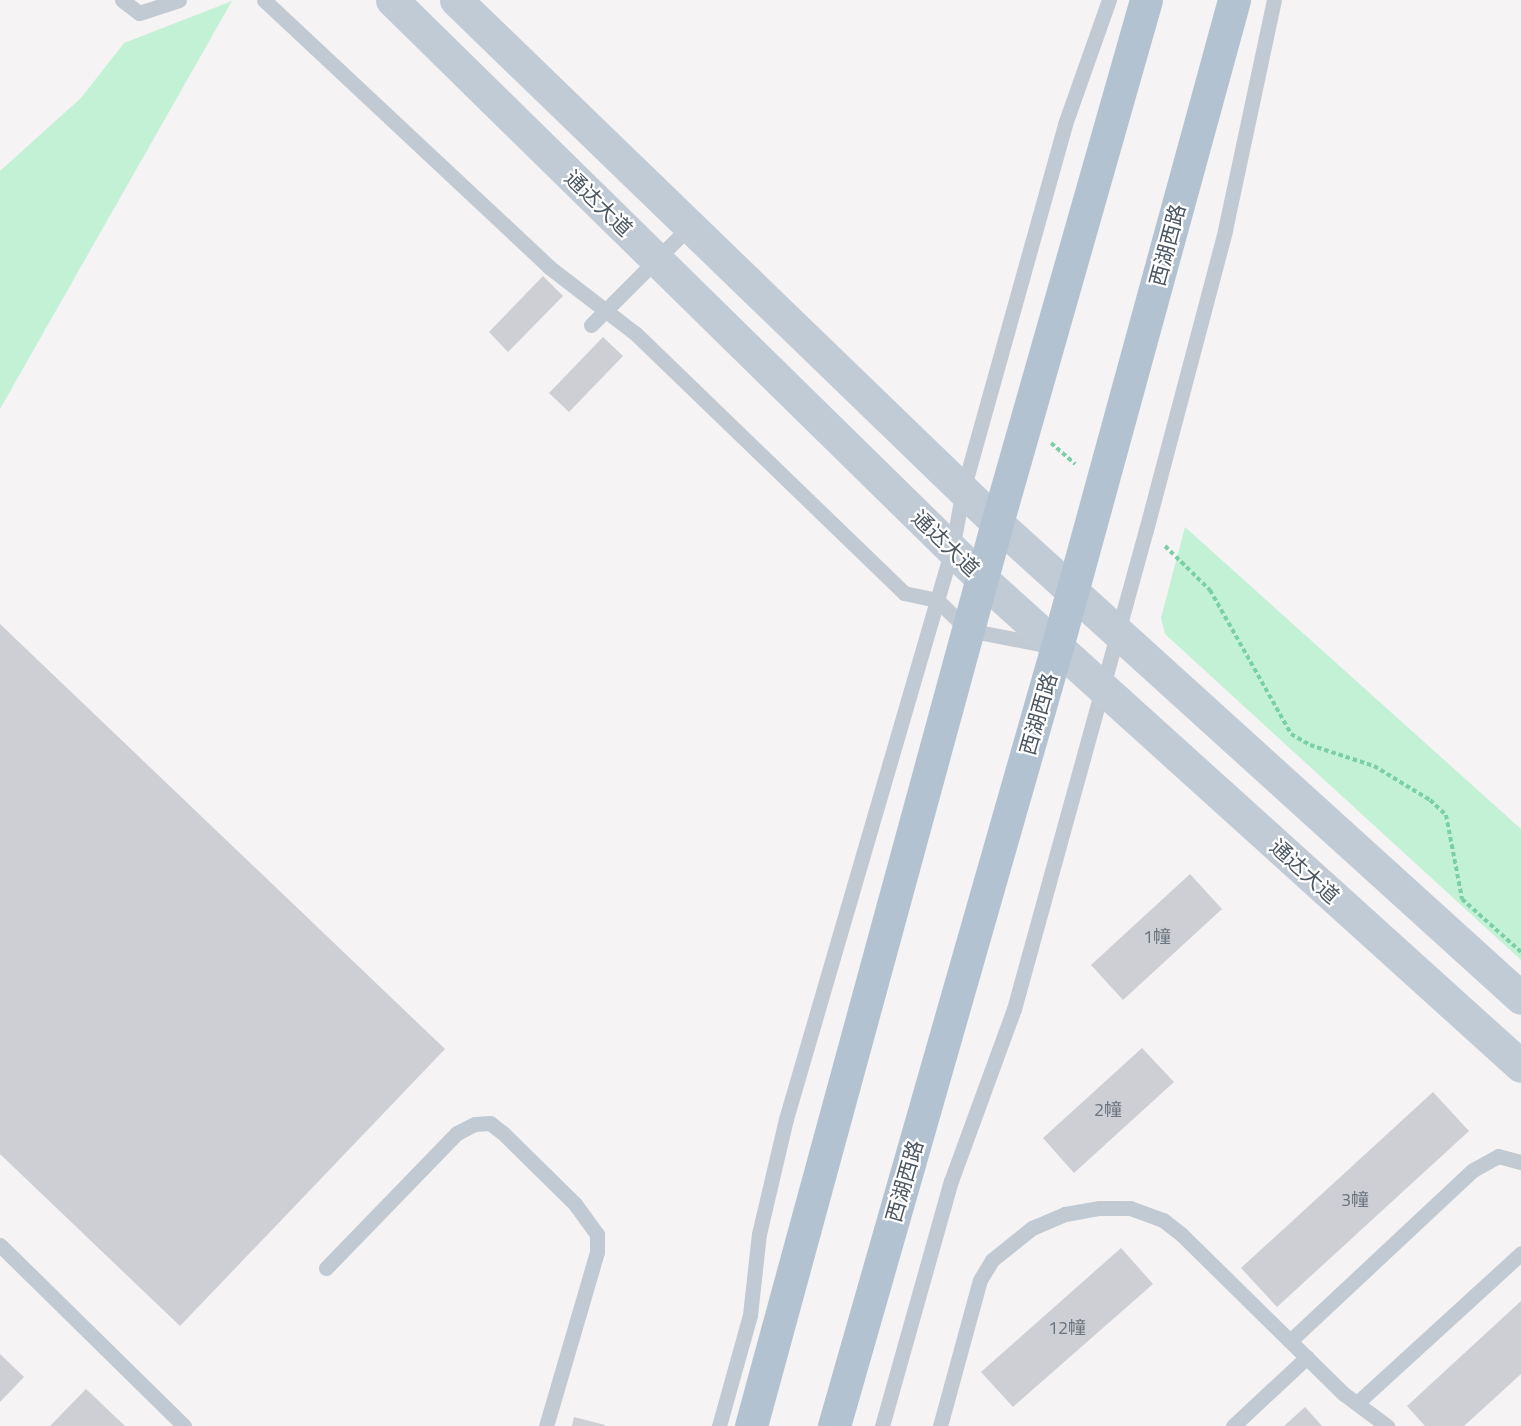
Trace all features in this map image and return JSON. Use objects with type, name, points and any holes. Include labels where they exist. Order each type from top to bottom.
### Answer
[{"type":"main road","name":"通达大道","points":[[392,0],[982,579],[1521,1066]]},
{"type":"main road","points":[[456,0],[997,523],[1521,998]]},
{"type":"main road","points":[[751,1426],[997,523],[1146,0]]},
{"type":"main road","name":"西湖西路","points":[[834,1426],[1057,647],[1234,0]]},
{"type":"lane","points":[[122,0],[139,12],[179,0]]},
{"type":"lane","points":[[264,0],[549,267],[636,334],[904,593],[937,600],[968,630],[1057,647]]},
{"type":"lane","points":[[719,1426],[750,1315],[759,1234],[786,1119],[952,549],[963,490],[1065,124],[1109,0]]},
{"type":"lane","points":[[882,1426],[951,1181],[1014,1009],[1118,634],[1225,230],[1274,0]]},
{"type":"lane","points":[[591,325],[690,226]]},
{"type":"lane","points":[[326,1268],[458,1133],[475,1124],[490,1123],[575,1204],[597,1234],[597,1252],[546,1426]]},
{"type":"lane","points":[[1290,1341],[1473,1170],[1498,1156],[1521,1162]]},
{"type":"lane","points":[[940,1426],[980,1280],[992,1260],[1032,1228],[1065,1214],[1099,1208],[1130,1208],[1163,1220],[1307,1358],[1357,1403],[1387,1426]]},
{"type":"lane","points":[[0,1245],[184,1426]]},
{"type":"lane","points":[[1357,1403],[1521,1253]]},
{"type":"lane","points":[[1233,1426],[1307,1358]]},
{"type":"path","points":[[1026,421],[1100,488]]},
{"type":"path","points":[[1146,530],[1210,590],[1291,734],[1310,745],[1374,766],[1430,800],[1446,815],[1462,899],[1521,952]]},
{"type":"green space","points":[[232,1],[0,409],[0,171],[81,98],[124,43]]},
{"type":"green space","points":[[1185,527],[1521,829],[1521,960],[1165,634],[1161,618]]},
{"type":"building","points":[[543,276],[563,296],[508,352],[489,332]]},
{"type":"building","points":[[603,337],[623,356],[569,412],[549,393]]},
{"type":"building","points":[[0,624],[445,1049],[180,1326],[0,1154]]},
{"type":"building","points":[[1190,874],[1222,909],[1123,1000],[1091,965]]},
{"type":"building","points":[[1142,1048],[1174,1082],[1074,1173],[1043,1138]]},
{"type":"building","points":[[1433,1092],[1469,1131],[1277,1307],[1241,1268]]},
{"type":"building","points":[[1121,1248],[1153,1284],[1013,1407],[981,1372]]},
{"type":"building","points":[[1521,1301],[1521,1374],[1464,1426],[1425,1426],[1407,1406]]},
{"type":"building","points":[[0,1354],[24,1377],[0,1402]]},
{"type":"building","points":[[86,1389],[125,1426],[50,1426]]},
{"type":"building","points":[[1305,1407],[1322,1426],[1284,1426]]},
{"type":"building","points":[[574,1417],[605,1425],[605,1426],[572,1426]]}]
